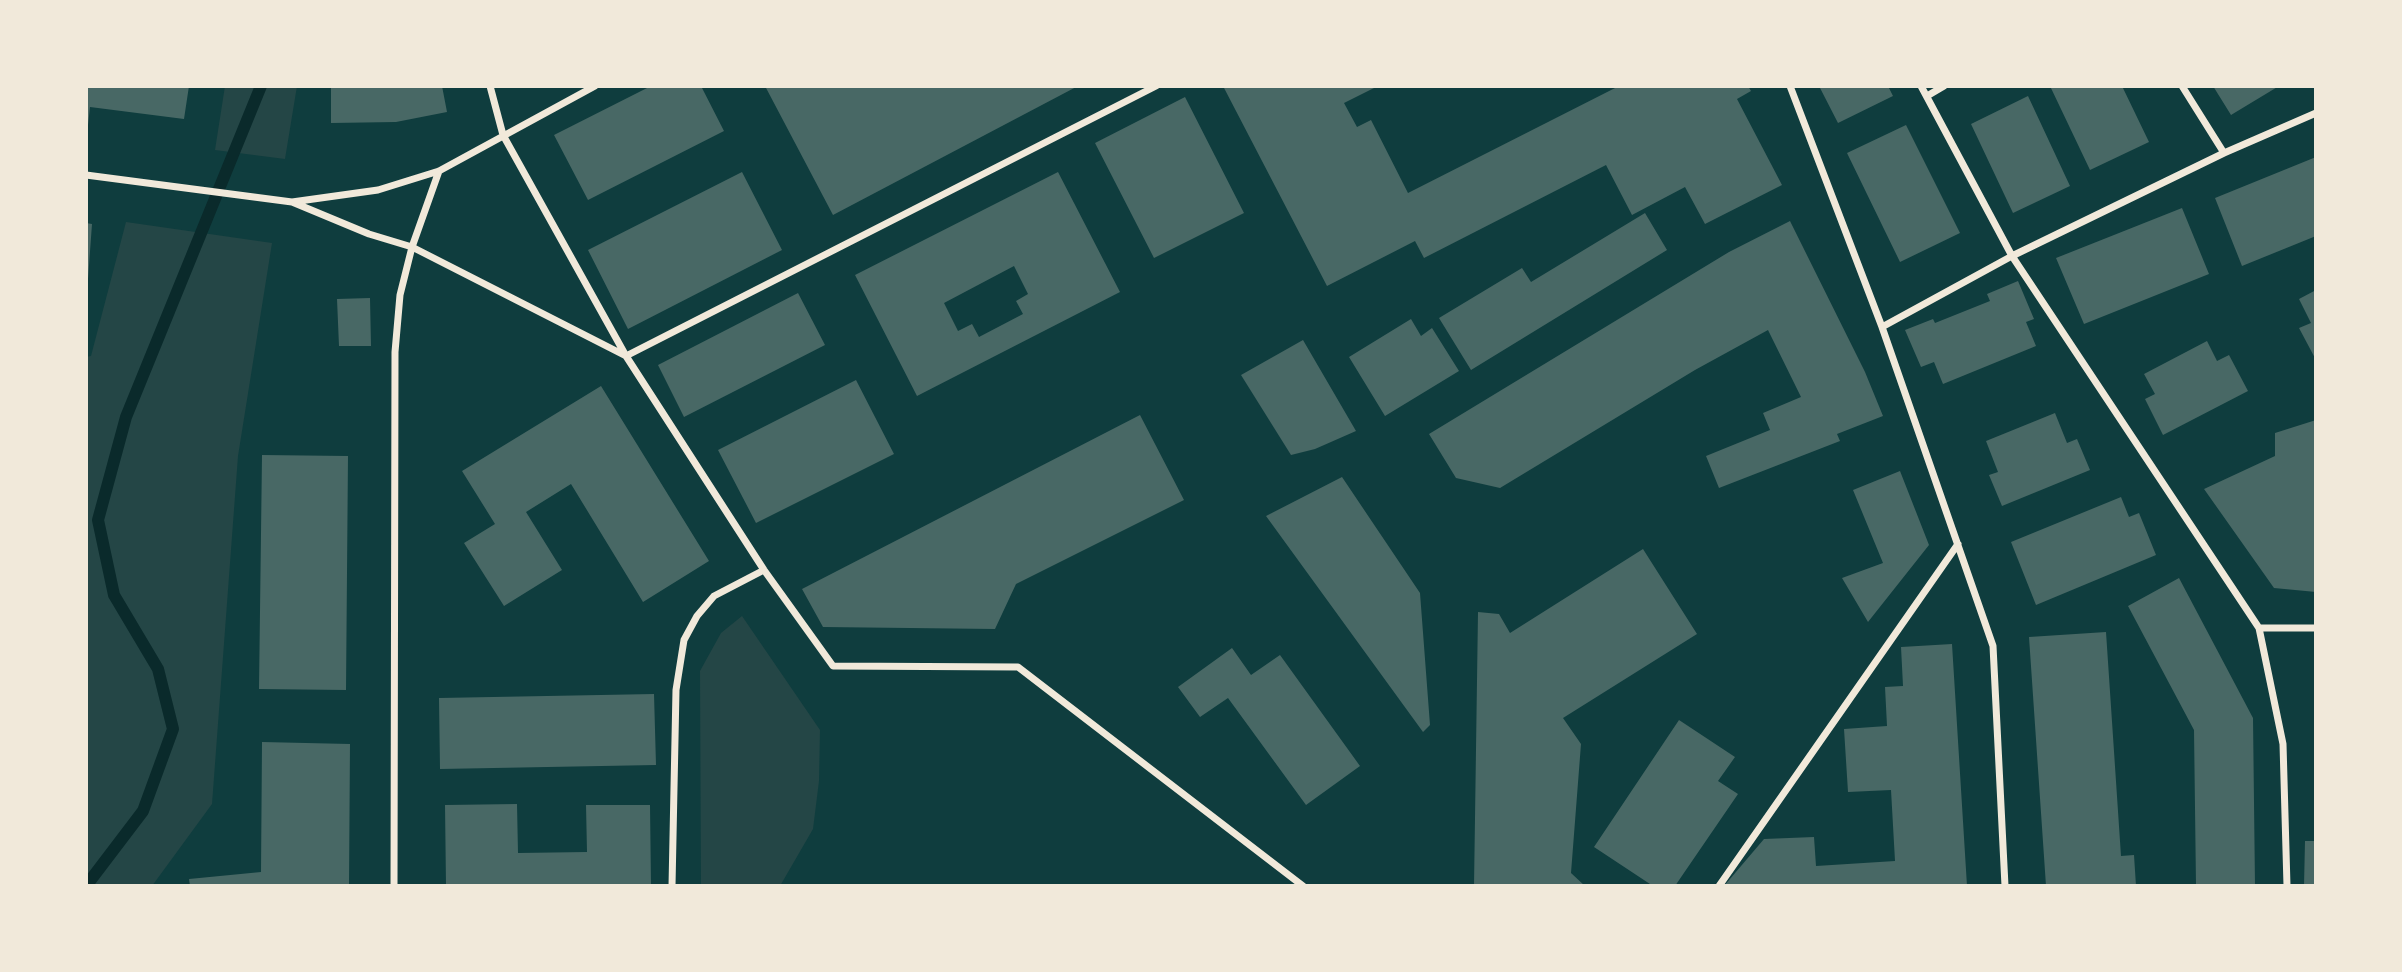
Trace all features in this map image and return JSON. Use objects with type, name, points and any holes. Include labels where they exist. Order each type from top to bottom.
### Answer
[{"type":"street","points":[[490,86],[503,135],[626,356],[764,570],[833,666],[1018,667],[1303,886]]},
{"type":"street","points":[[292,202],[378,190],[439,171],[595,86]]},
{"type":"street","points":[[626,356],[1156,86]]},
{"type":"street","points":[[1790,86],[1882,327],[1993,646],[2006,886]]},
{"type":"street","points":[[1922,86],[2012,256],[2259,628],[2283,744],[2287,886]]},
{"type":"street","points":[[1927,96],[1944,86]]},
{"type":"street","points":[[2182,86],[2224,153]]},
{"type":"street","points":[[1882,327],[2012,256],[2224,153],[2316,113]]},
{"type":"street","points":[[394,886],[395,352],[400,295],[412,247],[439,171]]},
{"type":"street","points":[[86,175],[292,202],[369,234],[412,247],[626,356]]},
{"type":"street","points":[[1719,886],[1958,544]]},
{"type":"street","points":[[672,886],[676,690],[684,640],[697,616],[714,597],[764,570]]},
{"type":"street","points":[[2259,628],[2316,628]]},
{"type":"shaded area","points":[[225,86],[297,86],[285,159],[215,150]]},
{"type":"shaded area","points":[[126,222],[272,243],[238,456],[212,804],[152,886],[86,886],[86,357],[91,356]]},
{"type":"shaded area","points":[[742,616],[820,730],[819,781],[813,829],[780,886],[701,886],[700,671],[721,633]]},
{"type":"building","points":[[86,86],[189,86],[184,119],[90,107],[86,125]]},
{"type":"building","points":[[331,86],[442,86],[447,112],[396,122],[331,123]]},
{"type":"building","points":[[651,86],[701,86],[724,131],[588,200],[554,135]]},
{"type":"building","points":[[765,86],[1078,86],[833,215]]},
{"type":"building","points":[[1223,86],[1378,86],[1344,103],[1357,127],[1371,120],[1408,193],[1619,86],[1748,86],[1751,91],[1737,99],[1782,185],[1705,224],[1685,187],[1632,215],[1606,165],[1424,258],[1415,241],[1327,286]]},
{"type":"building","points":[[1819,86],[1888,86],[1893,96],[1838,123]]},
{"type":"building","points":[[2050,86],[2122,86],[2149,142],[2090,170]]},
{"type":"building","points":[[2213,86],[2279,86],[2231,115]]},
{"type":"building","points":[[2028,96],[2070,186],[2013,213],[1971,124]]},
{"type":"building","points":[[1185,97],[1244,213],[1154,258],[1095,143]]},
{"type":"building","points":[[1906,125],[1960,233],[1900,262],[1847,153]]},
{"type":"building","points":[[2316,157],[2316,236],[2242,266],[2215,198]]},
{"type":"building","points":[[742,172],[782,250],[628,329],[588,250]]},
{"type":"building","points":[[1058,172],[1120,292],[917,396],[855,275]],"holes":[[[1014,266],[1028,294],[1016,301],[1023,314],[979,337],[972,324],[958,331],[944,303]]]},
{"type":"building","points":[[2182,208],[2209,274],[2084,324],[2056,258]]},
{"type":"building","points":[[1645,213],[1667,250],[1471,370],[1439,318],[1522,268],[1531,282]]},
{"type":"building","points":[[1790,221],[1865,372],[1883,416],[1837,434],[1840,441],[1719,488],[1706,456],[1770,430],[1763,413],[1801,397],[1768,330],[1695,370],[1500,488],[1456,478],[1429,434],[1729,252]]},
{"type":"building","points":[[86,223],[92,224],[88,279],[86,279]]},
{"type":"building","points":[[2018,281],[2034,319],[2026,322],[2036,346],[1943,384],[1934,362],[1921,367],[1905,330],[1933,319],[1935,323],[1990,301],[1987,294]]},
{"type":"building","points":[[2316,290],[2316,360],[2299,328],[2311,323],[2299,299]]},
{"type":"building","points":[[798,293],[825,345],[684,417],[658,365]]},
{"type":"building","points":[[370,298],[371,346],[339,346],[337,299]]},
{"type":"building","points":[[1411,319],[1421,336],[1432,328],[1459,371],[1385,416],[1349,357]]},
{"type":"building","points":[[1303,340],[1356,431],[1315,449],[1291,455],[1241,375]]},
{"type":"building","points":[[2207,341],[2217,361],[2229,355],[2248,391],[2163,435],[2145,399],[2155,394],[2144,374]]},
{"type":"building","points":[[856,380],[894,454],[756,523],[718,450]]},
{"type":"building","points":[[601,386],[709,561],[643,602],[571,484],[526,512],[562,570],[504,606],[464,543],[495,524],[462,471]]},
{"type":"building","points":[[2055,413],[2067,443],[2077,439],[2090,470],[2002,506],[1989,475],[1998,472],[1986,441]]},
{"type":"building","points":[[1140,415],[1184,500],[1016,584],[995,629],[823,627],[802,589]]},
{"type":"building","points":[[2316,420],[2316,592],[2274,588],[2204,489],[2275,456],[2275,433]]},
{"type":"building","points":[[262,455],[348,456],[346,690],[259,689]]},
{"type":"building","points":[[1900,471],[1929,545],[1868,622],[1842,578],[1883,563],[1853,490]]},
{"type":"building","points":[[1342,477],[1420,593],[1430,725],[1423,732],[1266,516]]},
{"type":"building","points":[[2121,497],[2129,517],[2139,513],[2156,555],[2036,605],[2011,542]]},
{"type":"building","points":[[1643,549],[1697,634],[1563,718],[1581,744],[1571,873],[1585,886],[1474,886],[1478,612],[1499,614],[1510,633]]},
{"type":"building","points":[[2179,578],[2253,718],[2255,886],[2196,886],[2194,730],[2128,606]]},
{"type":"building","points":[[2106,632],[2121,856],[2134,855],[2136,886],[2046,886],[2029,637]]},
{"type":"building","points":[[1952,644],[1967,886],[1724,886],[1764,839],[1814,837],[1816,866],[1895,861],[1891,790],[1848,792],[1844,729],[1887,726],[1885,687],[1903,686],[1901,647]]},
{"type":"building","points":[[1232,648],[1251,675],[1280,655],[1360,766],[1306,805],[1228,698],[1200,717],[1178,687]]},
{"type":"building","points":[[654,694],[656,765],[440,769],[439,698]]},
{"type":"building","points":[[1679,720],[1735,757],[1718,781],[1738,794],[1675,886],[1653,886],[1594,847]]},
{"type":"building","points":[[262,742],[350,744],[349,886],[190,886],[189,879],[261,872]]},
{"type":"building","points":[[517,804],[518,853],[587,852],[586,805],[650,805],[651,886],[446,886],[445,805]]},
{"type":"building","points":[[2305,841],[2316,841],[2316,886],[2304,886]]},
{"type":"waterway","points":[[86,886],[143,811],[173,729],[158,669],[114,595],[98,520],[126,417],[261,86]]}]
